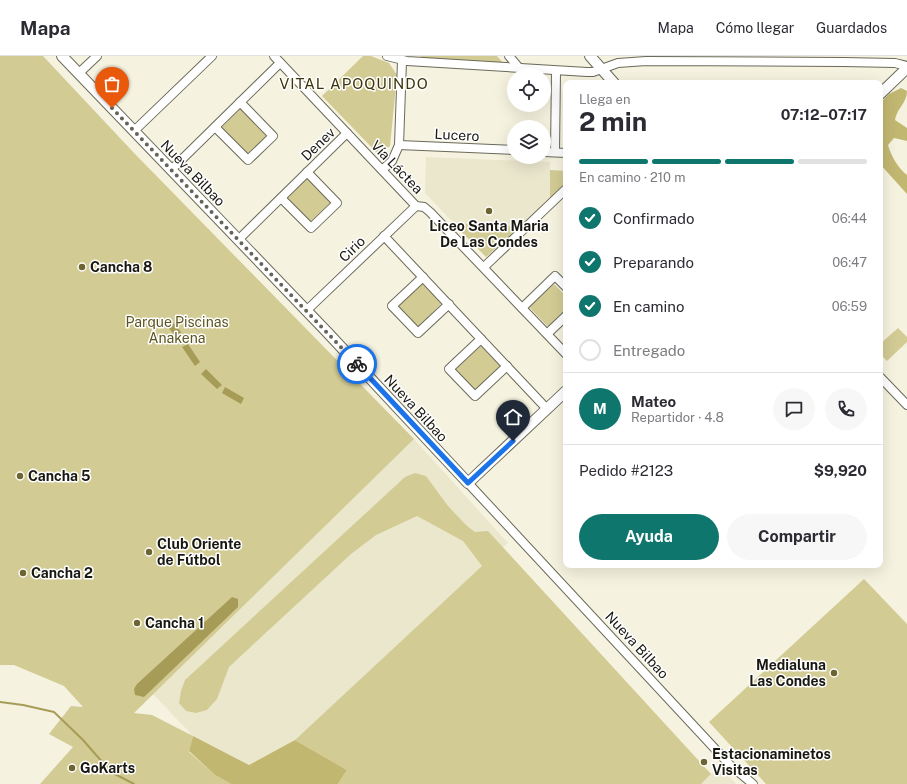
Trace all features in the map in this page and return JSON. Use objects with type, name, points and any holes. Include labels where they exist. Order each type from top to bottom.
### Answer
[{"type":"street","name":"Nueva Bilbao","points":[[62,56],[306,311],[730,765],[753,784]]},
{"type":"street","points":[[79,74],[97,56]]},
{"type":"street","points":[[134,131],[212,56]]},
{"type":"street","name":"Vía Láctea","points":[[274,56],[416,206],[424,207],[430,212],[563,351]]},
{"type":"street","points":[[387,56],[509,68]]},
{"type":"street","points":[[509,56],[519,68]]},
{"type":"street","points":[[590,56],[611,80]]},
{"type":"street","points":[[551,71],[593,72],[618,63],[646,59],[721,58],[882,63],[907,67]]},
{"type":"street","points":[[382,170],[392,161],[399,145],[407,59]]},
{"type":"street","points":[[171,170],[280,63]]},
{"type":"street","points":[[883,91],[907,67]]},
{"type":"street","points":[[555,152],[556,71]]},
{"type":"street","points":[[215,127],[248,160],[273,136],[240,102]]},
{"type":"street","name":"Denev","points":[[238,240],[347,133]]},
{"type":"street","name":"Lucero","points":[[399,145],[507,150]]},
{"type":"street","points":[[551,152],[563,153]]},
{"type":"street","name":"Denev","points":[[282,198],[311,228],[337,203],[307,172]]},
{"type":"street","points":[[484,267],[563,192]]},
{"type":"street","name":"Cirio","points":[[306,311],[416,206]]},
{"type":"street","points":[[384,236],[547,409]]},
{"type":"street","points":[[522,308],[556,276],[563,284]]},
{"type":"street","points":[[423,277],[392,306],[418,333],[449,304]]},
{"type":"street","points":[[547,334],[563,319]]},
{"type":"street","points":[[481,339],[450,369],[475,396],[507,366]]},
{"type":"street","points":[[883,380],[907,405]]},
{"type":"street","points":[[468,483],[563,394]]},
{"type":"shaded area","points":[[901,88],[907,91],[907,95],[895,120],[907,128],[907,141],[894,138],[888,145],[895,162],[907,175],[907,194],[883,167],[883,100],[889,94]]},
{"type":"shaded area","name":"Liceo Santa Maria De Las Condes","points":[[426,157],[507,160],[507,164],[550,164],[550,199],[486,257],[425,193]]},
{"type":"shaded area","points":[[174,323],[187,340],[182,345],[168,327]]},
{"type":"shaded area","points":[[188,344],[200,362],[195,366],[182,347]]},
{"type":"shaded area","points":[[206,369],[222,385],[217,389],[201,374]]},
{"type":"shaded area","points":[[225,387],[244,398],[241,404],[222,393]]},
{"type":"shaded area","points":[[414,439],[508,543],[295,740],[249,765],[193,736],[153,694]]},
{"type":"shaded area","points":[[232,597],[238,599],[238,607],[144,697],[135,695],[134,689],[137,684]]},
{"type":"shaded area","points":[[193,736],[249,765],[295,740],[347,770],[338,784],[231,784],[215,775],[189,751]]},
{"type":"shaded area","points":[[720,766],[736,784],[701,784],[711,774]]},
{"type":"green space","name":"Club Oriente de Fútbol","points":[[0,56],[43,56],[135,154],[414,439],[134,713],[152,715],[193,736],[189,752],[215,775],[231,784],[40,784],[73,747],[49,734],[71,706],[83,707],[64,686],[14,665],[0,665]]},
{"type":"green space","points":[[363,56],[371,56],[389,63],[397,75],[390,146],[379,155],[322,96]]},
{"type":"green space","points":[[421,56],[497,56],[505,65],[419,59]]},
{"type":"green space","points":[[241,108],[268,135],[247,156],[220,129]]},
{"type":"green space","points":[[550,170],[563,171],[563,187],[550,199]]},
{"type":"green space","points":[[308,175],[332,201],[309,223],[284,197]]},
{"type":"green space","points":[[453,223],[519,227],[486,257]]},
{"type":"green space","points":[[423,282],[443,302],[418,327],[398,307]]},
{"type":"green space","points":[[554,284],[563,293],[563,312],[548,327],[529,307]]},
{"type":"green space","points":[[898,328],[907,337],[907,342],[887,361],[883,357],[883,341]]},
{"type":"green space","points":[[481,346],[500,366],[474,392],[454,371]]},
{"type":"green space","points":[[415,473],[426,476],[448,506],[467,526],[475,532],[488,531],[711,774],[701,784],[338,784],[347,770],[295,740],[482,566],[463,541],[417,516],[376,535],[351,554],[229,667],[217,699],[207,710],[196,713],[186,711],[179,703],[185,680],[405,477]]},
{"type":"green space","name":"Medialuna Las Condes","points":[[864,579],[907,624],[907,784],[766,784],[709,722]]},
{"type":"waterway","points":[[0,702],[23,705],[54,712],[83,740],[111,772],[134,784]]},
{"type":"way so far","points":[[112,108],[357,364]]},
{"type":"place","name":"Liceo Santa Maria De Las Condes","points":[[489,211]]},
{"type":"place","name":"Cancha 8","points":[[82,267]]},
{"type":"place","name":"Cancha 5","points":[[20,476]]},
{"type":"place","name":"Club Oriente de Fútbol","points":[[149,552]]},
{"type":"place","name":"Cancha 2","points":[[23,573]]},
{"type":"place","name":"Cancha 1","points":[[137,623]]},
{"type":"place","name":"Medialuna Las Condes","points":[[834,673]]},
{"type":"place","name":"Estacionaminetos Visitas","points":[[704,762]]},
{"type":"place","name":"GoKarts","points":[[72,768]]},
{"type":"district","name":"VITAL APOQUINDO","points":[[354,84]]},
{"type":"route","points":[[357,364],[468,483],[513,441]]},
{"type":"park label","name":"Parque Piscinas Anakena","points":[[177,330]]}]
